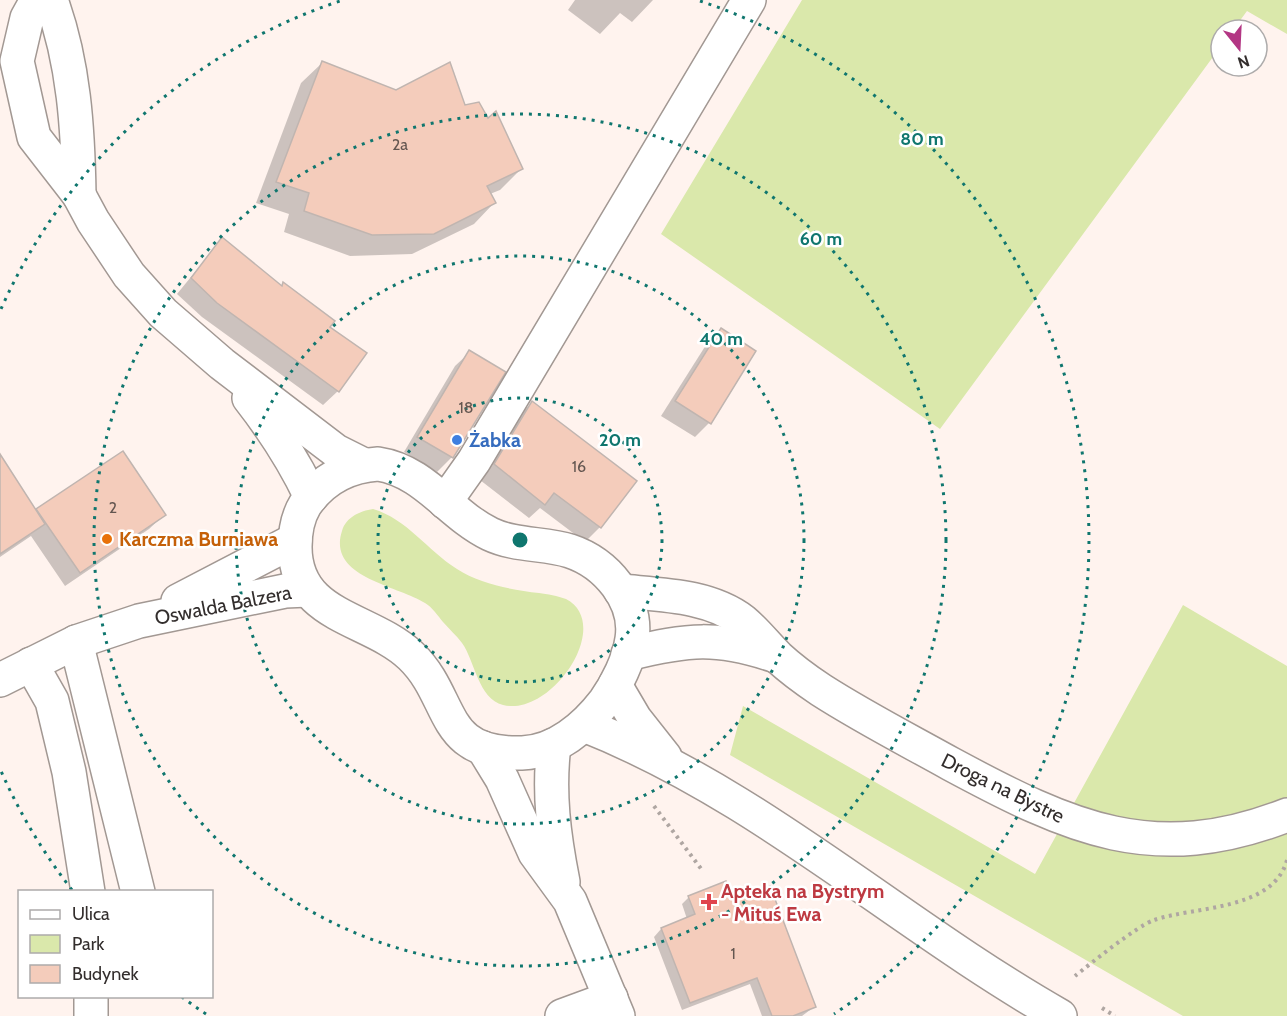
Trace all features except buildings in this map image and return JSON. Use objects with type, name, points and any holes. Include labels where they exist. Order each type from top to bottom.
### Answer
[{"type":"street","points":[[37,0],[27,18],[17,61],[34,137],[80,195],[93,221],[129,275],[162,314],[222,364],[336,451],[364,465]]},
{"type":"street","points":[[51,0],[61,25],[77,117],[80,195]]},
{"type":"street","points":[[446,502],[474,461],[749,0]]},
{"type":"street","points":[[222,364],[275,432],[296,465],[311,497]]},
{"type":"street","points":[[378,464],[403,469],[446,502],[464,519],[491,535],[554,547],[588,558],[614,580],[621,591],[632,623],[632,642],[615,685],[584,725],[554,745],[528,753],[513,753],[472,744],[453,727],[431,683],[411,656],[383,634],[326,608],[308,590],[298,567],[295,540],[298,522],[318,487],[333,477],[364,465],[378,464]]},
{"type":"street","name":"Oswalda Balzera","points":[[139,621],[295,540]]},
{"type":"street","name":"Oswalda Balzera","points":[[0,680],[76,642],[139,621],[285,591],[308,590]]},
{"type":"street","name":"Droga na Bystre","points":[[621,591],[688,599],[728,612],[757,634],[778,657],[821,690],[1006,793],[1061,818],[1144,838],[1188,840],[1235,833],[1287,815]]},
{"type":"street","name":"Droga na Bystre","points":[[628,654],[677,642],[719,641],[741,645],[778,657]]},
{"type":"street","points":[[76,642],[138,890]]},
{"type":"street","points":[[32,664],[52,701],[69,772],[88,890]]},
{"type":"street","points":[[615,685],[635,719],[669,763]]},
{"type":"street","points":[[584,725],[669,763],[775,825],[1060,1016]]},
{"type":"street","points":[[554,745],[550,774],[551,822],[565,893],[614,1007],[561,1016]]},
{"type":"street","points":[[483,748],[502,779],[535,853],[565,893]]},
{"type":"street","points":[[91,998],[91,1016]]},
{"type":"path","points":[[658,813],[702,870]]},
{"type":"path","points":[[1071,979],[1152,920],[1217,908],[1268,890],[1287,860]]},
{"type":"green space","points":[[802,0],[1287,0],[1287,34],[1269,24],[1269,18],[1259,18],[1247,11],[1242,18],[1209,18],[1209,62],[940,429],[661,234]]},
{"type":"green space","points":[[373,509],[407,527],[446,561],[476,579],[497,586],[563,598],[579,611],[583,628],[580,647],[571,666],[557,683],[540,697],[522,705],[503,705],[495,701],[482,687],[462,643],[430,607],[367,578],[354,569],[345,559],[340,547],[342,531],[354,516]]},
{"type":"green space","points":[[1183,605],[1287,666],[1287,1016],[1183,1016],[730,755],[743,706],[1035,874]]},
{"type":"place","name":"Żabka","points":[[457,440]]},
{"type":"place","name":"Karczma Burniawa","points":[[107,539]]},
{"type":"place","name":"Apteka na Bystrym - Mituś Ewa","points":[[709,902]]}]
